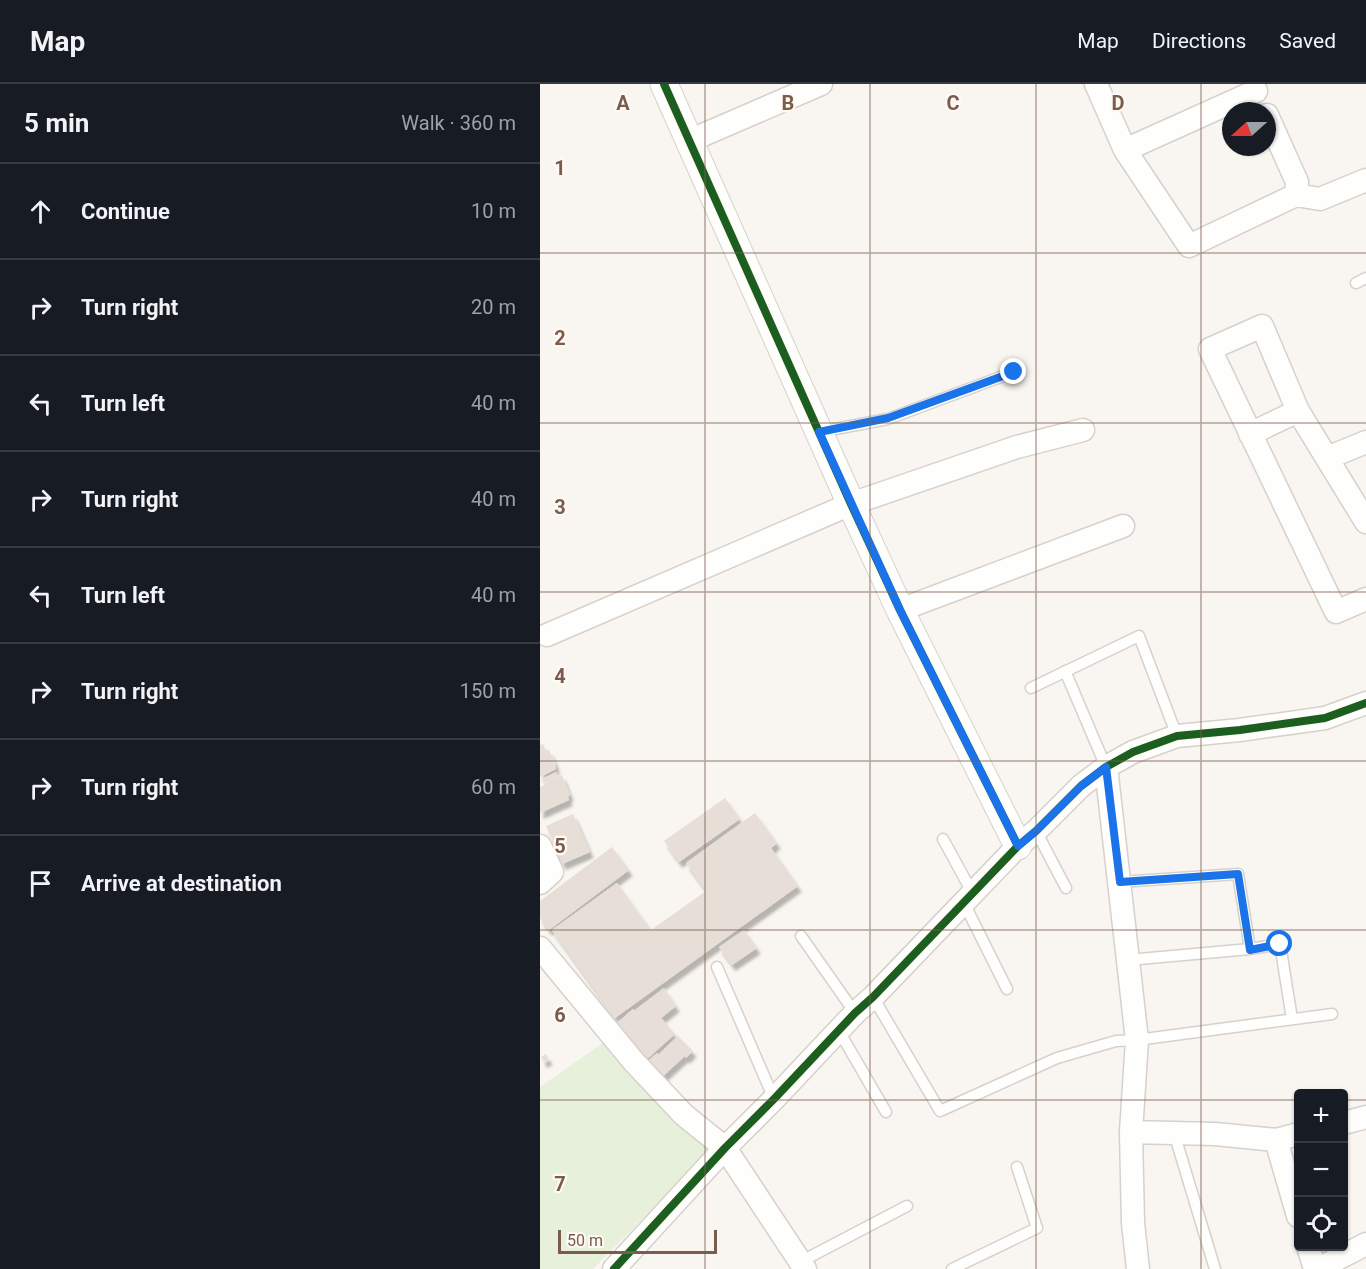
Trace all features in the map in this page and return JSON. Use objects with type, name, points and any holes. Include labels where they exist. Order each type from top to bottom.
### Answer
[{"type":"street","points":[[664,84],[900,610],[1027,838]]},
{"type":"street","points":[[689,141],[821,84]]},
{"type":"street","points":[[1096,84],[1125,150],[1189,246],[1296,195],[1320,199],[1366,180]]},
{"type":"street","points":[[1125,150],[1258,95]]},
{"type":"street","points":[[1276,134],[1298,182],[1296,195]]},
{"type":"street","points":[[1366,522],[1298,411],[1262,326],[1210,349],[1336,612],[1366,599]]},
{"type":"street","points":[[1250,434],[1298,411]]},
{"type":"street","points":[[548,635],[851,504],[1017,447],[1083,430]]},
{"type":"street","points":[[1327,458],[1366,442]]},
{"type":"street","points":[[900,610],[1123,526]]},
{"type":"street","points":[[614,1269],[725,1148],[968,898],[1081,786],[1106,767],[1133,752],[1177,736],[1325,718],[1366,703]]},
{"type":"street","points":[[1106,767],[1137,1040],[1131,1132],[1133,1223],[1138,1269]]},
{"type":"street","points":[[540,846],[552,872],[540,882]]},
{"type":"street","points":[[540,948],[634,1062],[684,1115],[725,1148],[803,1265]]},
{"type":"street","points":[[1348,1122],[1366,1118]]},
{"type":"street","points":[[1131,1132],[1215,1134],[1276,1140],[1294,1135]]},
{"type":"street","points":[[1276,1140],[1294,1199]]},
{"type":"street","points":[[1310,1251],[1316,1269],[1366,1244]]},
{"type":"lane","points":[[819,432],[888,418],[1014,372]]},
{"type":"lane","points":[[1031,688],[1139,636],[1177,736]]},
{"type":"lane","points":[[1065,671],[1106,767]]},
{"type":"lane","points":[[1027,838],[1066,888]]},
{"type":"lane","points":[[943,839],[1007,989]]},
{"type":"lane","points":[[1120,882],[1238,874],[1250,950]]},
{"type":"lane","points":[[801,936],[855,1014]]},
{"type":"lane","points":[[1128,960],[1250,950],[1280,944],[1292,1019]]},
{"type":"lane","points":[[717,967],[774,1099]]},
{"type":"lane","points":[[873,997],[939,1111],[1057,1058],[1116,1041],[1332,1014]]},
{"type":"lane","points":[[839,1031],[886,1112]]},
{"type":"lane","points":[[1174,1133],[1215,1269]]},
{"type":"lane","points":[[952,1269],[1036,1228],[1017,1167]]},
{"type":"lane","points":[[803,1265],[907,1206]]},
{"type":"green space","points":[[603,1043],[711,1149],[593,1269],[540,1269],[540,1087]]},
{"type":"building","points":[[543,744],[546,751],[549,750],[556,769],[540,777],[540,745]]},
{"type":"building","points":[[556,772],[558,776],[544,782],[542,779]]},
{"type":"building","points":[[562,775],[570,795],[569,800],[540,813],[540,787]]},
{"type":"building","points":[[725,798],[740,819],[679,862],[664,841]]},
{"type":"building","points":[[755,813],[777,843],[771,848],[798,886],[615,1018],[552,930],[617,883],[651,930],[706,891],[686,863]]},
{"type":"building","points":[[573,814],[590,852],[562,864],[559,856],[555,857],[548,843],[553,841],[546,826]]},
{"type":"building","points":[[612,847],[629,870],[549,930],[540,918],[540,901]]},
{"type":"building","points":[[744,930],[757,948],[732,965],[719,947]]},
{"type":"building","points":[[664,988],[676,1006],[661,1018],[675,1034],[647,1059],[616,1024]]},
{"type":"building","points":[[678,1036],[693,1051],[662,1077],[647,1062]]},
{"type":"building","points":[[546,1054],[549,1059],[544,1062],[541,1057]]},
{"type":"cycle path","points":[[664,84],[900,610],[1018,846]]},
{"type":"cycle path","points":[[614,1269],[725,1148],[1018,846],[1081,786],[1106,767],[1133,752],[1177,736],[1325,718],[1366,703]]},
{"type":"route","points":[[1014,372],[888,418],[819,432],[900,610],[1018,846],[1081,786],[1106,767],[1120,882],[1238,874],[1250,950],[1280,944]]}]
